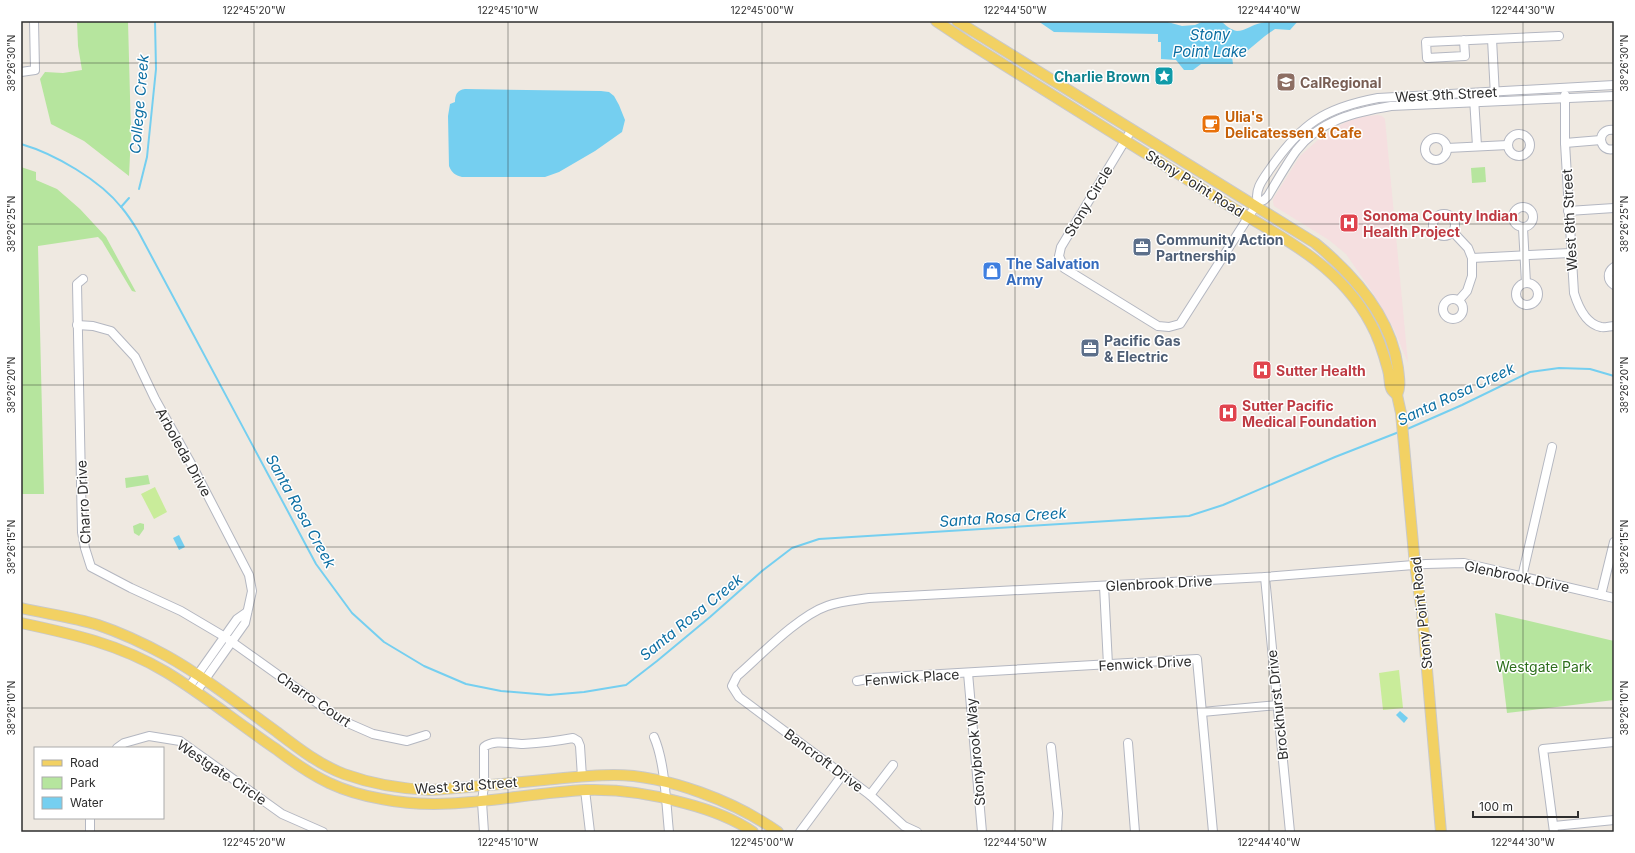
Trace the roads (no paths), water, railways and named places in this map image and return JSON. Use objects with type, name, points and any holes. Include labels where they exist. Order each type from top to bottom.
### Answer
[{"type":"main road","name":"Stony Point Road","points":[[936,21],[969,43],[1305,251],[1344,284],[1360,305],[1372,326],[1389,371],[1392,390],[1397,395],[1401,413],[1415,565],[1422,612],[1441,832]]},
{"type":"main road","name":"Stony Point Road","points":[[958,21],[1132,129],[1257,204],[1315,242],[1338,261],[1365,292],[1384,323],[1393,344],[1400,388],[1397,395]]},
{"type":"main road","name":"West 3rd Street","points":[[21,608],[77,620],[124,634],[169,657],[201,677],[300,749],[325,765],[343,773],[375,783],[405,789],[430,790],[616,775],[663,782],[686,788],[738,807],[778,832]]},
{"type":"main road","name":"West 3rd Street","points":[[21,623],[74,634],[113,646],[157,666],[192,689],[299,766],[335,786],[360,794],[402,803],[421,805],[482,802],[585,790],[622,791],[665,798],[706,809],[736,822],[753,832]]},
{"type":"street","points":[[21,72],[35,70],[34,21]]},
{"type":"street","points":[[1464,40],[1465,56],[1427,58],[1426,42],[1464,40],[1559,36]]},
{"type":"street","points":[[1492,39],[1495,101]]},
{"type":"street","name":"West 9th Street","points":[[1614,86],[1378,98],[1361,101],[1332,110],[1299,132],[1285,147],[1258,188],[1256,196],[1257,204],[1268,196],[1297,150],[1325,126],[1344,116],[1391,106],[1614,96]]},
{"type":"street","name":"West 8th Street","points":[[1565,88],[1565,142],[1568,211],[1574,294],[1579,308],[1588,319],[1600,327],[1614,326]]},
{"type":"street","points":[[1474,93],[1477,146]]},
{"type":"street","name":"Stony Circle","points":[[1132,129],[1061,247],[1059,256],[1064,268],[1158,326],[1169,327],[1180,324],[1257,204]]},
{"type":"street","points":[[1614,130],[1604,132],[1601,140],[1606,149],[1614,149]]},
{"type":"street","points":[[1565,142],[1601,140]]},
{"type":"street","points":[[1447,148],[1508,145]]},
{"type":"street","points":[[1568,211],[1614,208]]},
{"type":"street","points":[[1523,228],[1526,283]]},
{"type":"street","points":[[1452,232],[1468,248],[1472,258],[1472,276],[1467,291],[1459,300]]},
{"type":"street","points":[[1472,258],[1570,253]]},
{"type":"street","points":[[1614,267],[1610,269],[1608,276],[1610,282],[1614,285]]},
{"type":"street","name":"Charro Drive","points":[[83,279],[77,284],[82,532],[91,567],[131,588],[181,611],[228,639]]},
{"type":"street","name":"Arboleda Drive","points":[[77,325],[93,326],[111,331],[135,357],[155,399],[194,469],[249,575],[252,591],[245,623],[228,639],[192,689]]},
{"type":"street","points":[[1522,577],[1552,447]]},
{"type":"street","points":[[1601,595],[1614,542]]},
{"type":"street","name":"Glenbrook Drive","points":[[732,686],[737,676],[811,613],[826,606],[869,598],[1265,577],[1415,565],[1464,563],[1614,598]]},
{"type":"street","name":"Brockhurst Drive","points":[[1265,577],[1290,832]]},
{"type":"street","points":[[1104,586],[1108,665]]},
{"type":"street","name":"Charro Court","points":[[228,639],[341,720],[373,734],[407,741],[426,735]]},
{"type":"street","name":"Fenwick Drive","points":[[968,673],[1197,659],[1213,832]]},
{"type":"street","name":"Fenwick Place","points":[[857,681],[872,678],[968,673]]},
{"type":"street","name":"Stonybrook Way","points":[[968,673],[982,832]]},
{"type":"street","name":"Bancroft Drive","points":[[732,686],[739,697],[843,774],[904,826],[917,832]]},
{"type":"street","points":[[1202,712],[1277,705]]},
{"type":"street","name":"Westgate Circle","points":[[118,747],[124,743],[149,736],[180,741],[282,814],[323,832]]},
{"type":"street","points":[[654,737],[658,747],[669,832]]},
{"type":"street","points":[[484,832],[482,802],[484,785],[484,747],[488,744],[523,744],[573,738],[578,741],[580,746],[582,777]]},
{"type":"street","points":[[1614,742],[1543,749],[1554,829],[1614,820]]},
{"type":"street","points":[[1128,743],[1136,832]]},
{"type":"street","points":[[1051,747],[1058,813],[1057,832]]},
{"type":"street","points":[[870,796],[893,765]]},
{"type":"street","points":[[800,832],[843,774]]},
{"type":"street","points":[[585,790],[590,832]]},
{"type":"street","points":[[90,819],[90,832]]},
{"type":"water","name":"Stony Point Lake","points":[[1038,21],[1164,21],[1182,26],[1195,25],[1204,21],[1221,21],[1226,26],[1237,31],[1265,22],[1298,21],[1290,30],[1275,29],[1241,56],[1232,57],[1233,64],[1201,64],[1193,70],[1184,70],[1176,60],[1161,59],[1161,42],[1158,42],[1158,34],[1054,32]]},
{"type":"water","points":[[465,89],[609,92],[614,96],[625,120],[622,132],[595,151],[559,172],[545,177],[462,177],[454,173],[449,166],[448,116],[450,104],[455,102],[458,92]]},
{"type":"water","points":[[179,535],[185,547],[179,550],[173,538]]},
{"type":"water","points":[[1400,711],[1408,718],[1404,723],[1396,715]]},
{"type":"waterway","name":"College Creek","points":[[139,189],[147,157],[156,69],[155,21]]},
{"type":"waterway","name":"Santa Rosa Creek","points":[[21,144],[48,154],[76,169],[102,188],[113,198],[128,216],[138,231],[316,564],[352,613],[384,642],[424,666],[466,684],[501,691],[549,695],[584,692],[626,685],[710,617],[762,571],[792,548],[819,539],[1189,516],[1223,505],[1335,457],[1399,432]]},
{"type":"waterway","name":"College Creek","points":[[121,207],[129,198]]},
{"type":"waterway","name":"Santa Rosa Creek","points":[[1405,430],[1462,405],[1530,372],[1559,368],[1590,369],[1614,376]]},
{"type":"place","name":"Charlie Brown","points":[[1164,76]]},
{"type":"place","name":"CalRegional","points":[[1286,82]]},
{"type":"place","name":"Ulia's Delicatessen & Cafe","points":[[1211,124]]},
{"type":"place","name":"Sonoma County Indian Health Project","points":[[1349,223]]},
{"type":"place","name":"Community Action Partnership","points":[[1142,247]]},
{"type":"place","name":"The Salvation Army","points":[[992,271]]},
{"type":"place","name":"Pacific Gas & Electric","points":[[1090,348]]},
{"type":"place","name":"Sutter Health","points":[[1262,370]]},
{"type":"place","name":"Sutter Pacific Medical Foundation","points":[[1228,413]]},
{"type":"park label","name":"Westgate Park","points":[[1544,666]]}]
